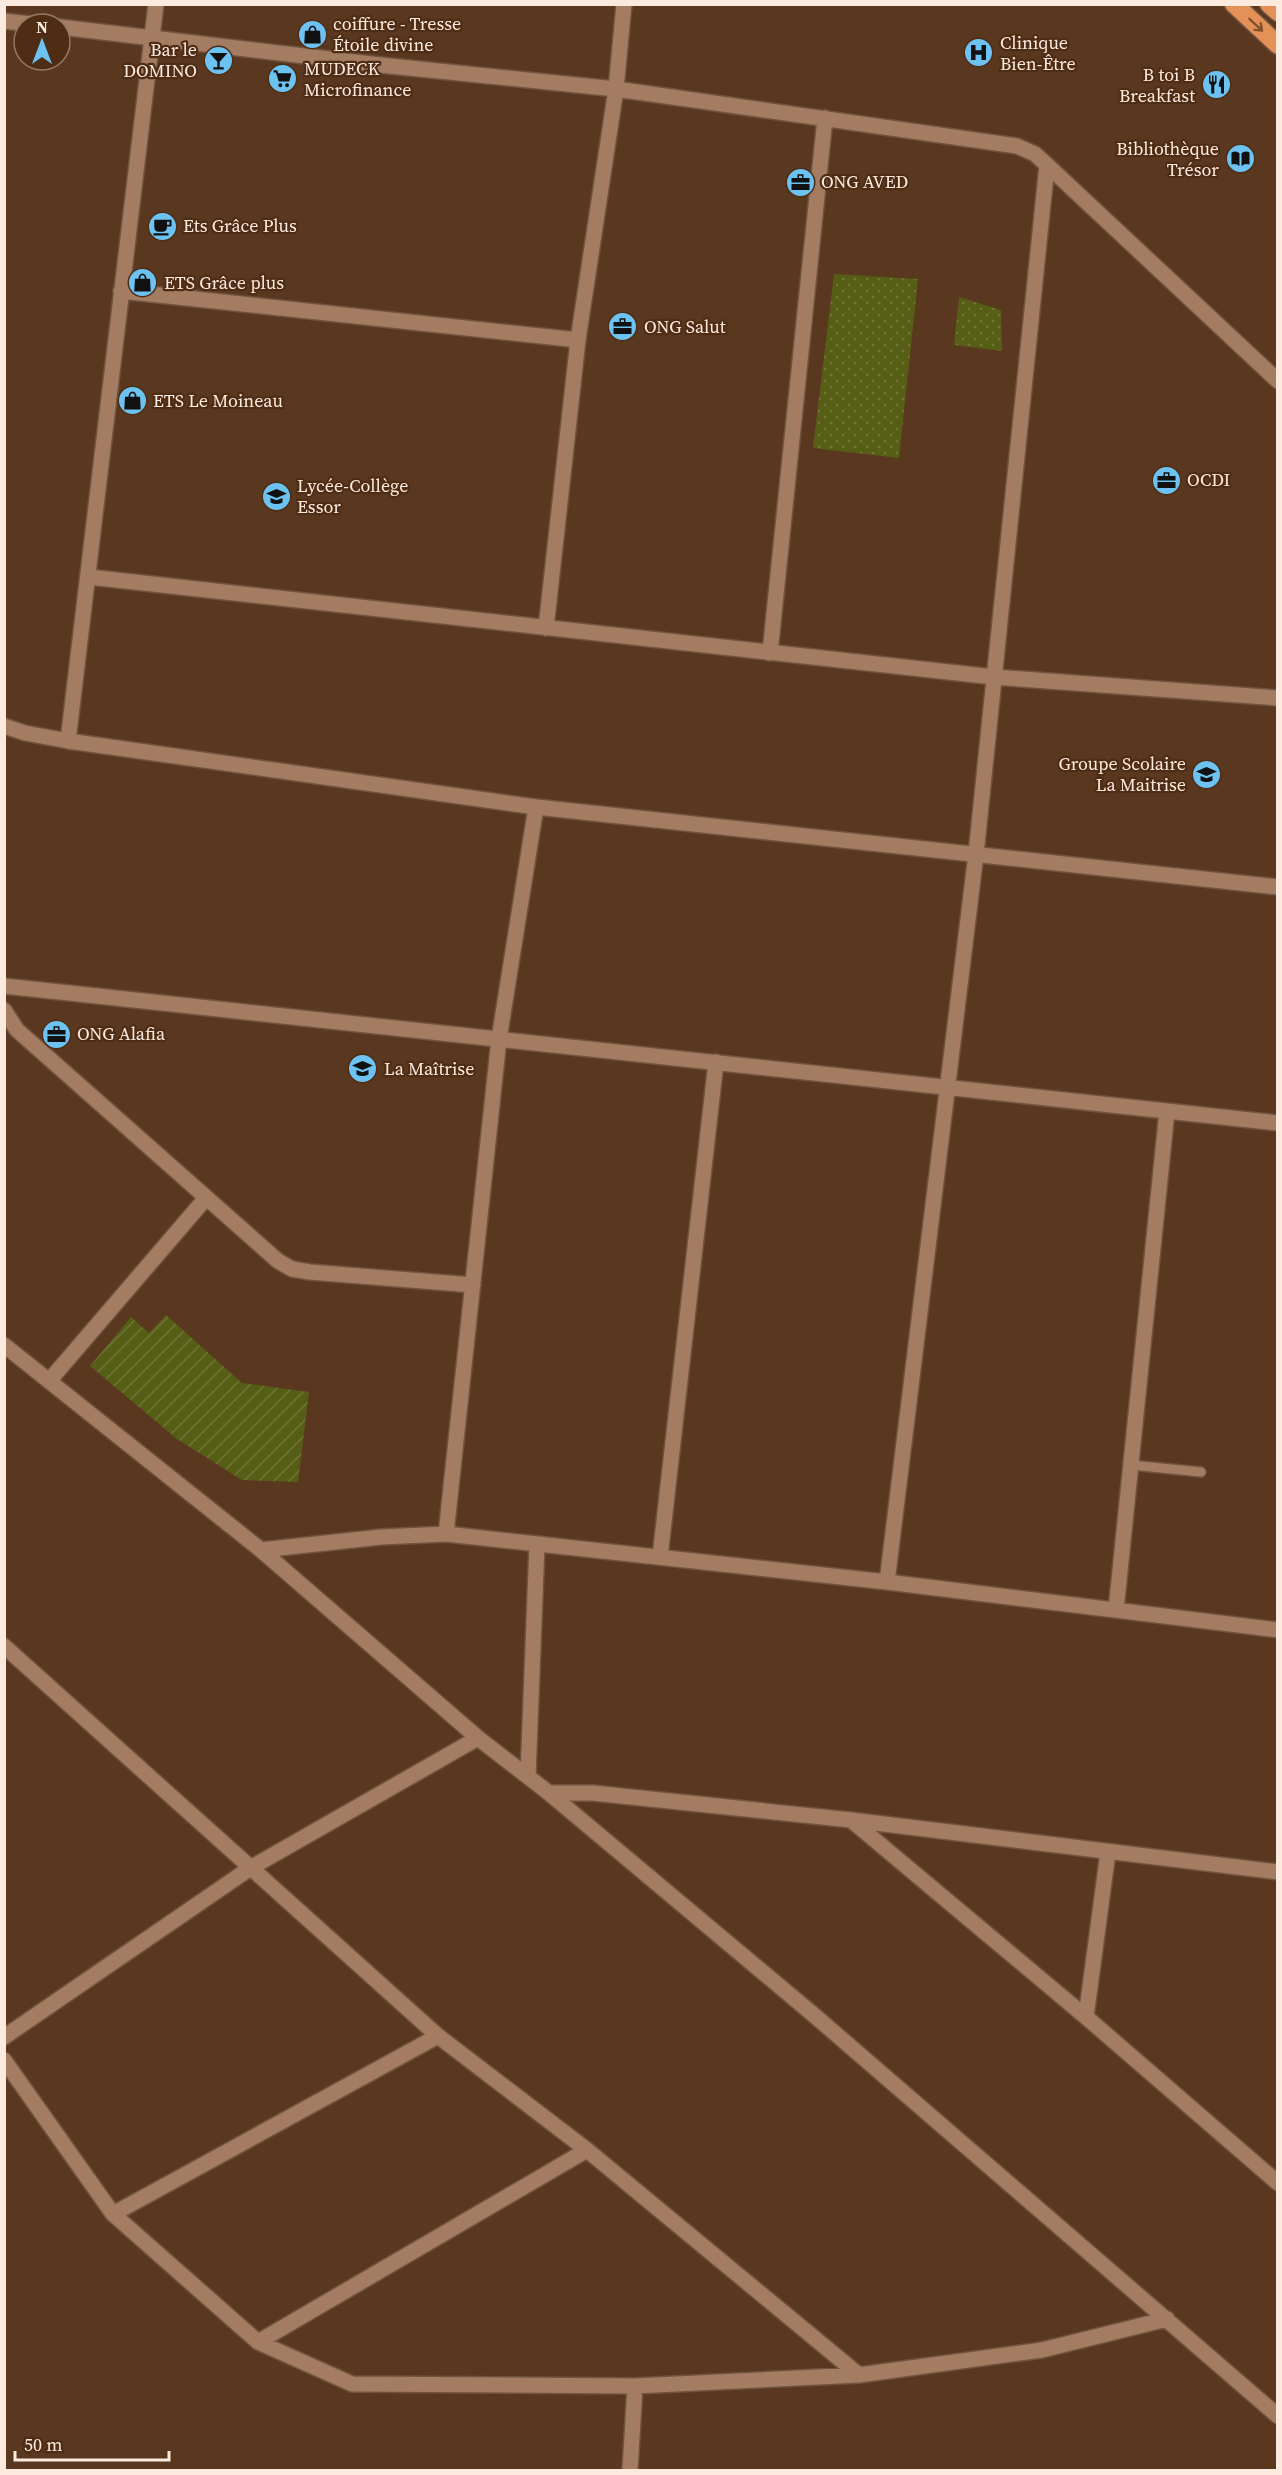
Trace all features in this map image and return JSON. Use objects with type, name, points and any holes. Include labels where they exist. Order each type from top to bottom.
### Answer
[{"type":"highway","points":[[1234,4],[1278,45]]},
{"type":"highway","points":[[1269,4],[1278,12]]},
{"type":"street","points":[[68,741],[156,4]]},
{"type":"street","points":[[546,628],[578,340],[616,89],[624,4]]},
{"type":"street","points":[[72,28],[380,65],[616,89],[1017,146],[1035,154],[1278,381]]},
{"type":"street","points":[[770,652],[825,118]]},
{"type":"street","points":[[887,1582],[976,854],[1047,165]]},
{"type":"street","points":[[121,291],[578,340]]},
{"type":"street","points":[[89,577],[994,677],[1278,698]]},
{"type":"street","points":[[4,726],[68,741],[536,807],[1278,887]]},
{"type":"street","points":[[446,1534],[499,1039],[536,807]]},
{"type":"street","points":[[4,986],[1278,1123]]},
{"type":"street","points":[[4,1010],[16,1030],[278,1261],[292,1269],[473,1285]]},
{"type":"street","points":[[660,1557],[716,1062]]},
{"type":"street","points":[[1116,1610],[1167,1111]]},
{"type":"street","points":[[49,1381],[206,1198]]},
{"type":"street","points":[[4,1345],[261,1550],[478,1738],[549,1793],[815,2016],[1278,2416]]},
{"type":"street","points":[[261,1550],[381,1537],[446,1534],[887,1582],[1278,1630]]},
{"type":"street","points":[[528,1776],[537,1544]]},
{"type":"street","points":[[4,1646],[438,2036],[587,2150],[859,2375]]},
{"type":"street","points":[[4,2037],[252,1867],[478,1738]]},
{"type":"street","points":[[549,1793],[593,1793],[1278,1872]]},
{"type":"street","points":[[851,1821],[1086,2017],[1278,2183]]},
{"type":"street","points":[[1086,2017],[1108,1852]]},
{"type":"street","points":[[113,2214],[438,2036]]},
{"type":"street","points":[[4,2060],[113,2214],[258,2342],[351,2384],[634,2386],[859,2375],[1042,2350],[1167,2319]]},
{"type":"street","points":[[258,2342],[587,2150]]},
{"type":"street","points":[[630,2470],[634,2386]]},
{"type":"lane","points":[[1131,1465],[1201,1472]]},
{"type":"green space","points":[[834,274],[918,279],[899,458],[813,448]]},
{"type":"green space","points":[[959,297],[1001,310],[1002,351],[954,345]]},
{"type":"green space","points":[[166,1315],[242,1383],[309,1392],[298,1482],[242,1480],[177,1439],[90,1366],[131,1317],[149,1333]]},
{"type":"place","name":"coiffure - Tresse Étoile divine","points":[[312,34]]},
{"type":"place","name":"Clinique Bien-Être","points":[[979,53]]},
{"type":"place","name":"Bar le DOMINO","points":[[218,60]]},
{"type":"place","name":"MUDECK Microfinance","points":[[283,79]]},
{"type":"place","name":"B toi B Breakfast","points":[[1216,85]]},
{"type":"place","name":"Bibliothèque Trésor","points":[[1240,159]]},
{"type":"place","name":"ONG AVED","points":[[800,182]]},
{"type":"place","name":"Ets Grâce Plus","points":[[162,226]]},
{"type":"place","name":"ETS Grâce plus","points":[[143,283]]},
{"type":"place","name":"ONG Salut","points":[[623,327]]},
{"type":"place","name":"ETS Le Moineau","points":[[132,401]]},
{"type":"place","name":"OCDI","points":[[1166,480]]},
{"type":"place","name":"Lycée-Collège Essor","points":[[276,496]]},
{"type":"place","name":"Groupe Scolaire La Maitrise","points":[[1207,774]]},
{"type":"place","name":"ONG Alafia","points":[[56,1034]]},
{"type":"place","name":"La Maîtrise","points":[[363,1069]]}]
